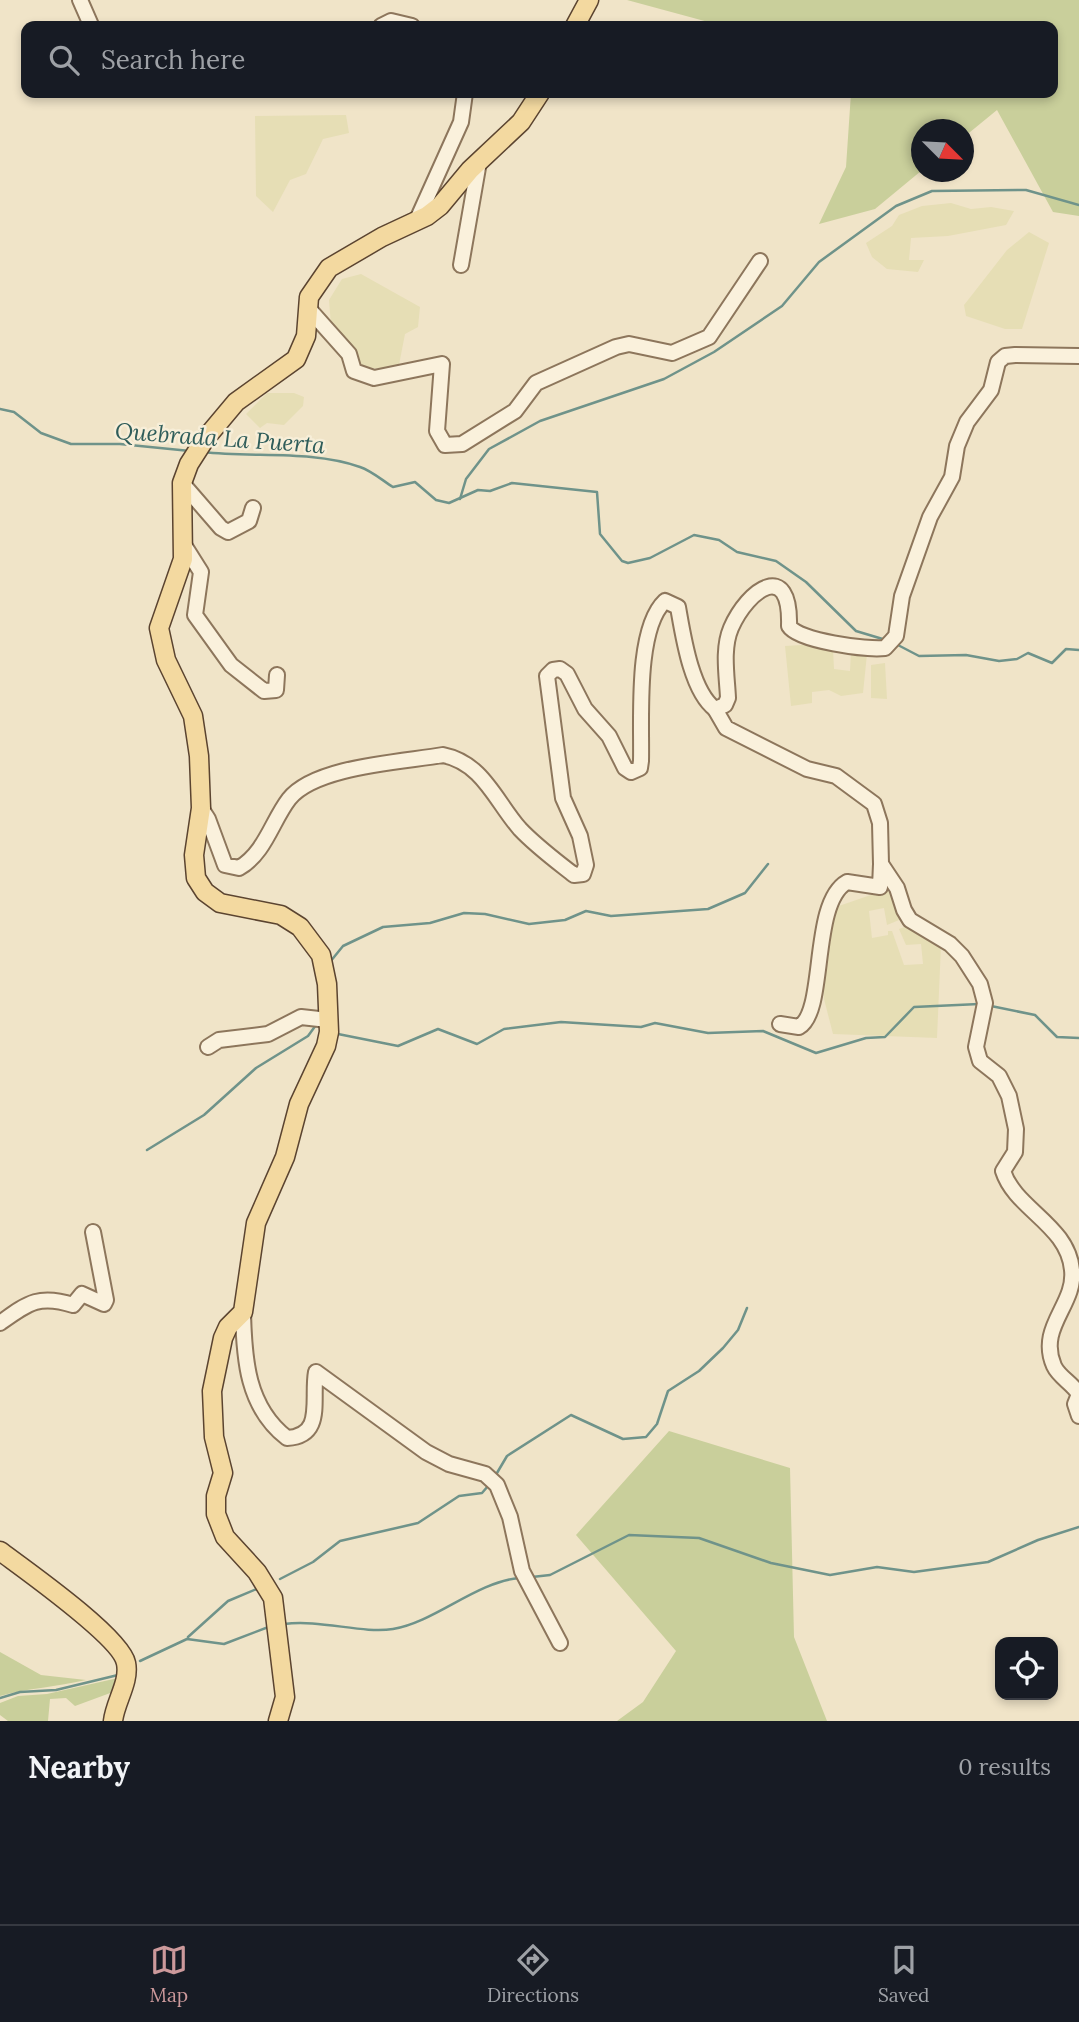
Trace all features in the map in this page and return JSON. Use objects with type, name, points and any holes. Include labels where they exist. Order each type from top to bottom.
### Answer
[{"type":"main road","points":[[578,21],[589,0]]},
{"type":"main road","points":[[278,1721],[285,1697],[278,1623],[267,1585],[225,1538],[215,1506],[223,1474],[211,1417],[214,1377],[223,1338],[228,1326],[243,1312],[256,1223],[285,1157],[299,1104],[326,1046],[328,1020],[324,969],[307,934],[281,915],[220,903],[201,887],[194,855],[201,808],[199,756],[193,716],[166,660],[159,628],[179,574],[184,545],[182,483],[193,457],[205,439],[236,402],[296,359],[306,336],[308,309],[315,286],[335,262],[416,222],[440,206],[479,162],[521,122],[537,98]]},
{"type":"main road","points":[[0,1551],[71,1606],[120,1650],[127,1664],[113,1721]]},
{"type":"street","points":[[80,0],[90,21]]},
{"type":"street","points":[[416,222],[461,122],[464,98]]},
{"type":"street","points":[[461,265],[479,162]]},
{"type":"street","points":[[308,309],[349,354],[354,371],[362,376],[374,378],[442,364],[437,431],[445,445],[454,446],[473,438],[515,411],[536,383],[616,347],[640,345],[672,353],[709,337],[761,261]]},
{"type":"street","points":[[715,709],[725,705],[728,698],[726,646],[730,629],[740,611],[763,588],[776,586],[785,592],[789,603],[789,626],[797,635],[857,649],[886,648],[892,643],[902,596],[930,517],[952,477],[957,446],[967,422],[991,390],[998,362],[1005,356],[1015,355],[1079,356]]},
{"type":"street","points":[[182,483],[221,528],[228,532],[249,521],[253,508]]},
{"type":"street","points":[[184,545],[201,572],[195,615],[212,641],[231,665],[264,691],[276,690],[277,675]]},
{"type":"street","points":[[201,808],[208,819],[225,864],[239,868],[253,857],[284,806],[301,786],[333,775],[443,755],[460,760],[491,787],[526,835],[578,876],[583,874],[586,865],[580,836],[564,798],[548,702],[547,676],[553,670],[560,669],[567,674],[574,692],[609,736],[625,768],[636,771],[641,761],[642,685],[646,642],[660,606],[665,601],[672,601],[678,607],[694,671],[706,698],[726,728],[807,769],[836,776],[874,804],[880,823],[880,887],[847,882],[834,894],[822,938],[809,1016],[799,1027],[780,1024]]},
{"type":"street","points":[[881,864],[891,877],[910,920],[950,944],[962,956],[980,984],[985,1003],[976,1047],[980,1061],[999,1076],[1009,1096],[1016,1129],[1015,1152],[1003,1171],[1008,1187],[1054,1231],[1067,1253],[1073,1271],[1069,1289],[1049,1331],[1049,1351],[1055,1368],[1079,1394],[1075,1404],[1079,1416]]},
{"type":"street","points":[[208,1047],[219,1040],[268,1034],[301,1017],[328,1020]]},
{"type":"street","points":[[0,1323],[30,1302],[51,1298],[73,1305],[82,1294],[104,1304],[106,1300],[93,1232]]},
{"type":"street","points":[[243,1312],[246,1370],[261,1408],[276,1429],[287,1438],[298,1438],[314,1423],[316,1373],[426,1452],[449,1464],[485,1474],[497,1485],[514,1530],[522,1570],[549,1616],[560,1643]]},
{"type":"shaded area","points":[[346,115],[349,133],[323,139],[306,174],[290,180],[273,212],[256,196],[255,116]]},
{"type":"shaded area","points":[[951,203],[971,209],[991,207],[1014,211],[1006,225],[948,236],[911,238],[909,260],[924,260],[918,272],[887,269],[872,257],[866,243],[892,226],[899,215],[922,206]]},
{"type":"shaded area","points":[[1029,232],[1049,243],[1022,329],[1005,329],[966,316],[964,305],[1007,250]]},
{"type":"shaded area","points":[[361,274],[420,307],[418,327],[405,334],[398,370],[357,367],[331,325],[329,300],[342,279]]},
{"type":"shaded area","points":[[267,393],[294,393],[304,397],[303,406],[284,425],[267,423],[260,428],[246,414]]},
{"type":"shaded area","points":[[817,644],[833,649],[834,669],[850,671],[851,651],[867,654],[863,693],[841,696],[829,690],[812,692],[812,703],[791,706],[785,646]]},
{"type":"shaded area","points":[[885,663],[887,699],[871,698],[871,665]]},
{"type":"shaded area","points":[[891,888],[904,918],[887,925],[884,908],[869,911],[872,938],[888,935],[888,931],[892,931],[904,965],[923,964],[921,944],[906,945],[899,929],[910,925],[941,945],[937,1038],[833,1034],[824,999],[822,974],[833,908]]},
{"type":"green space","points":[[627,0],[1079,0],[1079,216],[1053,212],[997,110],[974,129],[974,119],[911,119],[911,179],[875,209],[819,224],[846,167],[851,98],[1058,98],[1058,21],[705,21]]},
{"type":"green space","points":[[669,1431],[790,1468],[794,1637],[827,1721],[617,1721],[643,1702],[676,1651],[576,1535]]},
{"type":"green space","points":[[0,1652],[41,1675],[86,1680],[0,1696]]},
{"type":"green space","points":[[118,1678],[113,1692],[75,1706],[66,1698],[50,1699],[48,1721],[8,1721],[0,1715],[0,1703],[18,1696],[47,1694]]},
{"type":"waterway","name":"Quebrada La Puerta","points":[[460,499],[466,479],[489,449],[540,421],[664,379],[714,352],[782,306],[819,262],[896,206],[932,191],[1026,190],[1079,205]]},
{"type":"waterway","name":"Quebrada La Puerta","points":[[0,409],[14,412],[41,433],[71,444],[120,444],[190,451]]},
{"type":"waterway","points":[[203,452],[322,458],[364,469],[393,487],[415,482],[436,500],[449,503],[478,490],[490,491],[512,483],[597,492],[600,534],[622,561],[628,563],[650,558],[694,535],[719,540],[737,552],[776,561],[806,582],[856,631],[886,640]]},
{"type":"waterway","points":[[896,644],[919,656],[966,655],[999,661],[1017,659],[1028,653],[1052,663],[1066,649],[1079,650]]},
{"type":"waterway","points":[[330,962],[343,946],[383,927],[430,923],[464,913],[485,914],[529,924],[565,920],[586,911],[611,916],[708,909],[745,893],[768,864]]},
{"type":"waterway","points":[[338,1034],[398,1046],[438,1029],[477,1044],[504,1029],[561,1022],[641,1027],[655,1023],[708,1033],[763,1031],[816,1053],[866,1038],[885,1037],[914,1007],[979,1004]]},
{"type":"waterway","points":[[991,1006],[1035,1015],[1057,1037],[1079,1038]]},
{"type":"waterway","points":[[147,1150],[204,1115],[256,1068],[308,1036],[316,1025]]},
{"type":"waterway","points":[[494,1478],[507,1456],[571,1415],[623,1439],[646,1437],[657,1424],[668,1391],[699,1371],[723,1348],[738,1330],[747,1308]]},
{"type":"waterway","points":[[280,1579],[313,1562],[340,1541],[418,1523],[459,1496],[482,1493],[488,1486]]},
{"type":"waterway","points":[[532,1577],[550,1575],[629,1535],[699,1538],[771,1563],[830,1575],[877,1567],[914,1572],[988,1562],[1038,1540],[1079,1527]]},
{"type":"waterway","points":[[284,1624],[312,1623],[368,1630],[393,1629],[424,1619],[487,1587],[519,1578]]},
{"type":"waterway","points":[[188,1637],[228,1601],[259,1588]]},
{"type":"waterway","points":[[140,1661],[187,1639],[224,1644],[271,1626]]},
{"type":"waterway","points":[[0,1698],[20,1692],[56,1690],[118,1675]]}]
